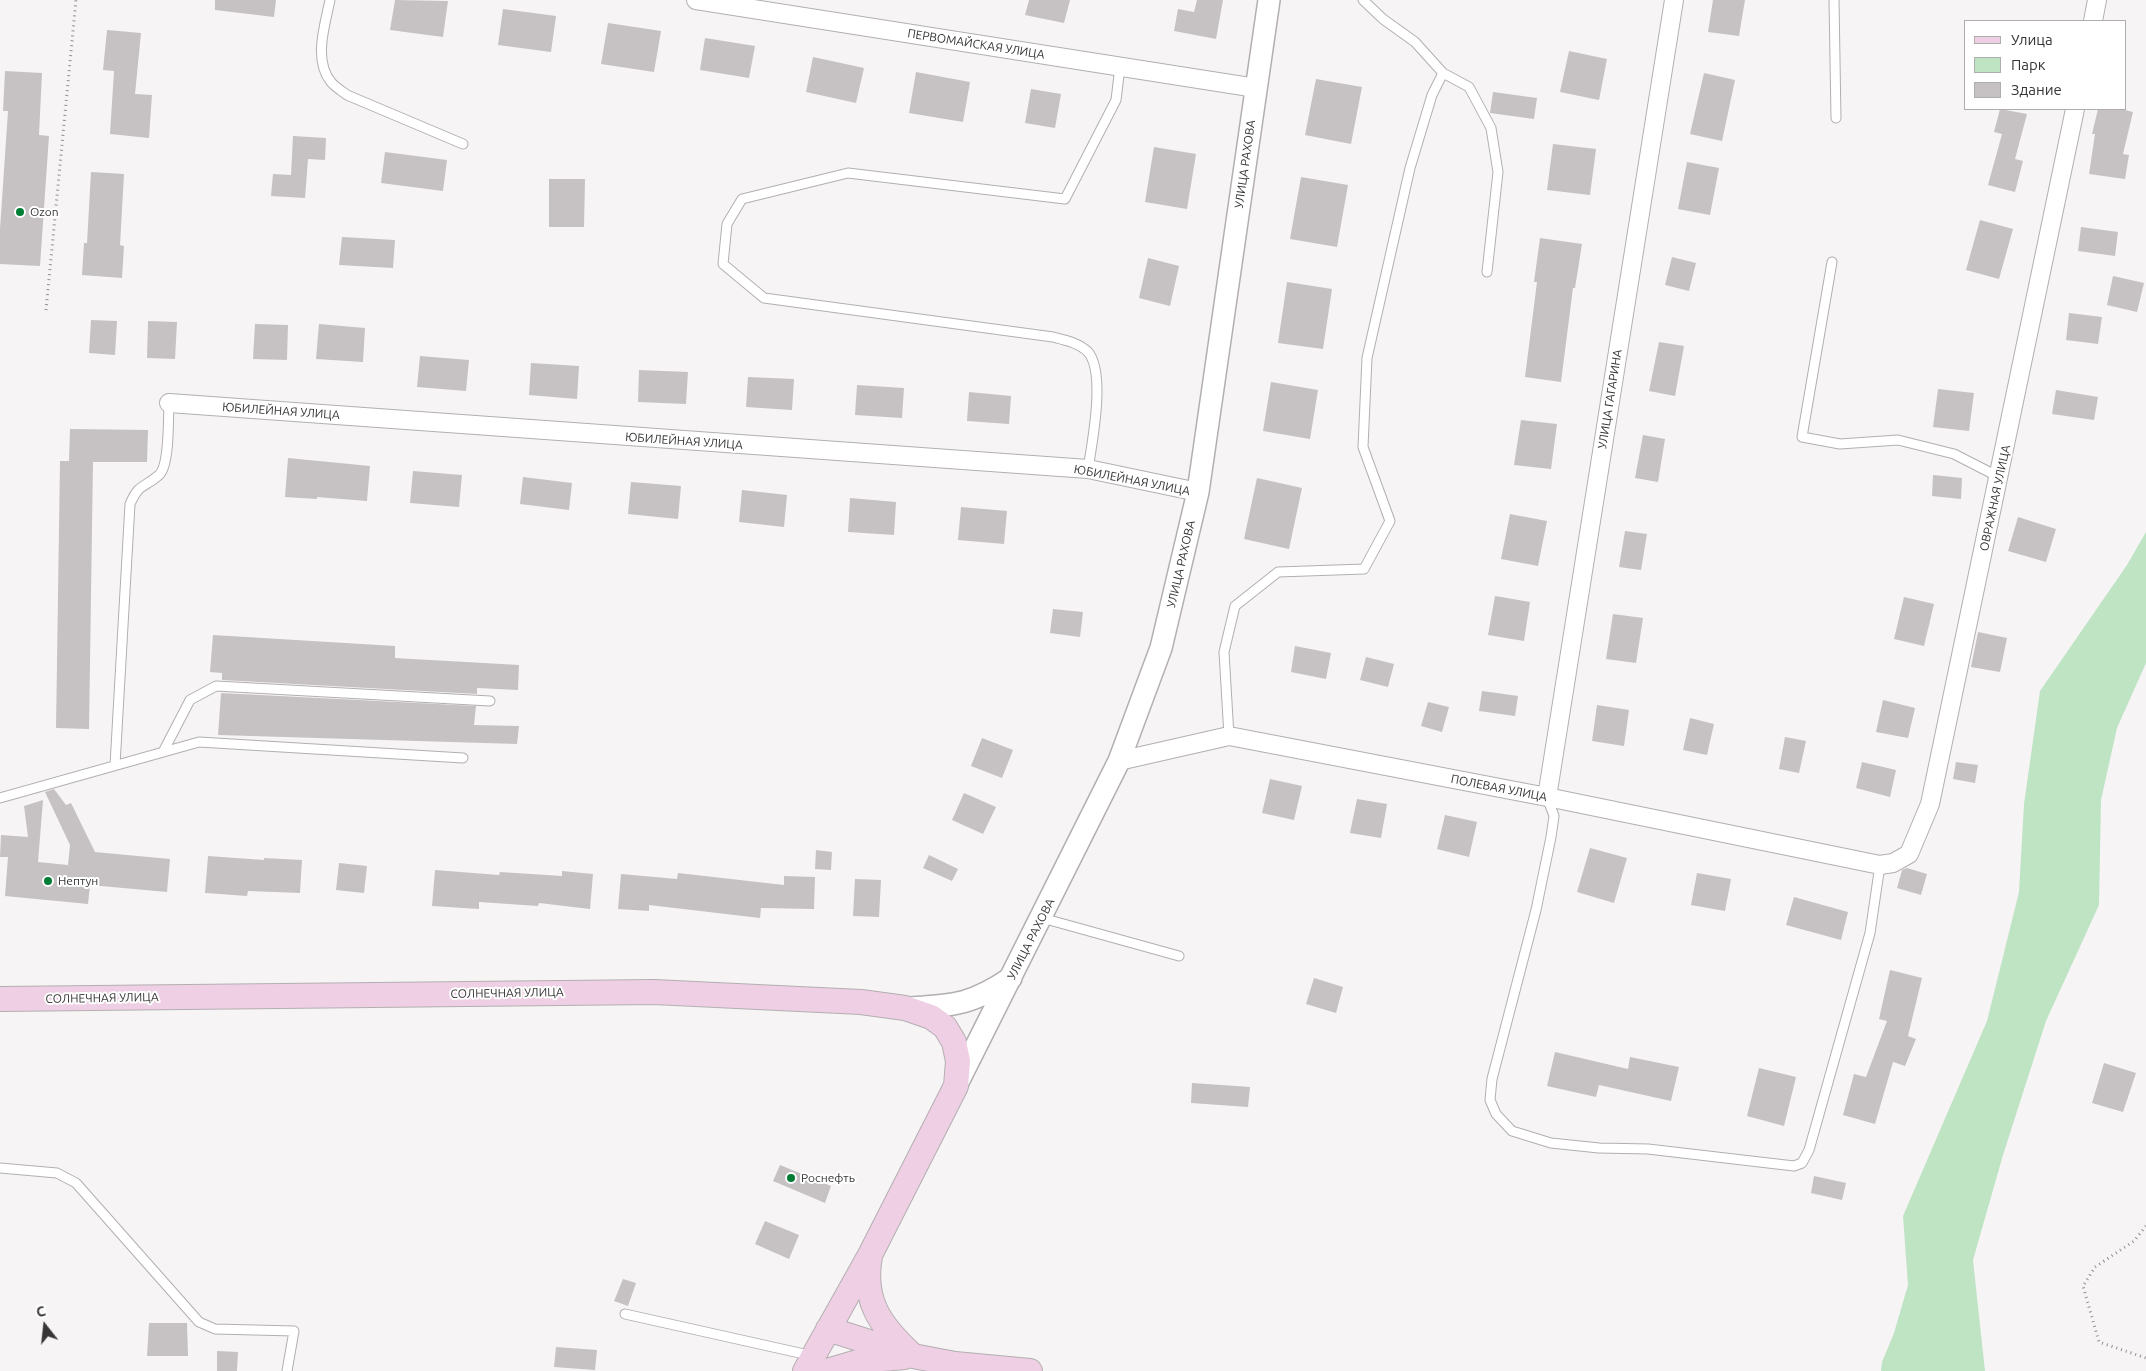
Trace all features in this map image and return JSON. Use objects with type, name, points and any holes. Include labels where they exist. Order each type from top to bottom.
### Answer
[{"type":"main road","name":"СОЛНЕЧНАЯ УЛИЦА","points":[[0,999],[654,992],[781,997],[906,1008],[931,1017],[945,1027],[954,1042],[958,1061],[956,1086]]},
{"type":"main road","points":[[913,1356],[815,1366],[828,1329],[870,1253],[956,1086]]},
{"type":"main road","points":[[870,1253],[867,1272],[868,1290],[874,1308],[888,1333],[913,1356]]},
{"type":"main road","points":[[828,1329],[913,1356],[955,1364],[1030,1371]]},
{"type":"street","name":"ПЕРВОМАЙСКАЯ УЛИЦА","points":[[696,0],[1256,88]]},
{"type":"street","name":"УЛИЦА РАХОВА","points":[[956,1086],[1042,918],[1119,761],[1160,648],[1198,492],[1269,0]]},
{"type":"street","name":"УЛИЦА ГАГАРИНА","points":[[1547,797],[1674,0]]},
{"type":"street","points":[[2093,20],[2097,0]]},
{"type":"street","name":"ОВРАЖНАЯ УЛИЦА","points":[[1880,865],[1893,862],[1909,854],[1930,804],[2075,110]]},
{"type":"street","name":"ЮБИЛЕЙНАЯ УЛИЦА","points":[[169,403],[1088,469],[1198,492]]},
{"type":"street","name":"ПОЛЕВАЯ УЛИЦА","points":[[1119,761],[1229,736],[1547,797],[1880,865]]},
{"type":"street","points":[[906,1008],[949,1006],[972,1001],[990,992],[1012,977]]},
{"type":"lane","points":[[330,0],[321,49],[324,67],[331,82],[347,95],[463,144]]},
{"type":"lane","points":[[1363,0],[1383,19],[1415,42],[1443,73],[1468,87],[1491,128],[1498,172],[1487,272]]},
{"type":"lane","points":[[1834,0],[1836,118]]},
{"type":"lane","points":[[1088,469],[1096,414],[1097,384],[1094,366],[1088,352],[1072,342],[1044,336],[764,298],[723,264],[728,224],[742,199],[848,172],[1065,199],[1116,100],[1120,67]]},
{"type":"lane","points":[[1229,736],[1224,652],[1235,606],[1278,572],[1364,569],[1390,522],[1363,448],[1367,358],[1410,168],[1432,95],[1443,73]]},
{"type":"lane","points":[[1832,262],[1802,438],[1840,444],[1898,440],[1954,454],[1999,478]]},
{"type":"lane","points":[[115,765],[130,504],[136,489],[160,474],[165,464],[169,403]]},
{"type":"lane","points":[[163,752],[190,700],[216,686],[490,701]]},
{"type":"lane","points":[[0,798],[199,742],[462,758]]},
{"type":"lane","points":[[1547,797],[1554,816],[1551,836],[1536,910],[1492,1079],[1490,1100],[1496,1114],[1512,1131],[1551,1143],[1599,1148],[1648,1149],[1794,1166],[1802,1163],[1810,1150],[1870,933],[1880,865]]},
{"type":"lane","points":[[1042,918],[1179,956]]},
{"type":"lane","points":[[0,1168],[57,1173],[76,1183],[199,1322],[215,1329],[294,1331],[287,1371]]},
{"type":"lane","points":[[625,1314],[815,1366]]},
{"type":"path","points":[[46,310],[76,0]]},
{"type":"path","points":[[2146,1226],[2134,1241],[2095,1267],[2083,1286],[2099,1342],[2146,1358]]},
{"type":"green space","points":[[2146,532],[2146,663],[2117,728],[2101,800],[2099,905],[2046,1021],[2003,1155],[1973,1260],[1985,1371],[1881,1371],[1882,1362],[1894,1333],[1908,1285],[1903,1216],[1987,1021],[2019,892],[2024,804],[2040,691],[2127,565]]},
{"type":"building","points":[[215,0],[276,0],[274,17],[215,10]]},
{"type":"building","points":[[395,0],[448,1],[443,37],[390,30]]},
{"type":"building","points":[[1029,0],[1070,0],[1064,23],[1025,15]]},
{"type":"building","points":[[1197,0],[1223,0],[1216,39],[1174,31],[1178,9],[1194,12]]},
{"type":"building","points":[[1713,0],[1745,0],[1739,36],[1708,32]]},
{"type":"building","points":[[503,9],[556,16],[551,52],[498,45]]},
{"type":"building","points":[[608,23],[661,31],[654,72],[601,64]]},
{"type":"building","points":[[107,30],[141,33],[135,94],[152,95],[149,138],[110,134],[114,71],[103,70]]},
{"type":"building","points":[[705,38],[755,46],[749,78],[700,70]]},
{"type":"building","points":[[1569,51],[1607,59],[1599,100],[1560,92]]},
{"type":"building","points":[[813,57],[864,68],[856,103],[806,92]]},
{"type":"building","points":[[5,71],[42,73],[39,135],[49,136],[40,266],[0,264],[0,229],[8,111],[3,111]]},
{"type":"building","points":[[916,72],[970,82],[963,122],[909,113]]},
{"type":"building","points":[[1704,73],[1735,80],[1722,141],[1690,134]]},
{"type":"building","points":[[1316,79],[1362,87],[1351,144],[1305,135]]},
{"type":"building","points":[[1031,89],[1061,94],[1055,128],[1025,123]]},
{"type":"building","points":[[1493,92],[1537,98],[1534,119],[1490,113]]},
{"type":"building","points":[[2000,110],[2027,114],[2015,159],[2023,161],[2015,192],[1988,185],[2002,134],[1994,132]]},
{"type":"building","points":[[2098,110],[2125,110],[2133,112],[2123,154],[2129,155],[2125,179],[2089,174],[2095,134],[2092,134]]},
{"type":"building","points":[[293,136],[326,138],[325,160],[308,159],[305,198],[271,196],[273,174],[291,175]]},
{"type":"building","points":[[1553,144],[1596,149],[1590,195],[1547,190]]},
{"type":"building","points":[[1154,147],[1196,154],[1187,209],[1145,202]]},
{"type":"building","points":[[385,152],[447,160],[443,191],[381,183]]},
{"type":"building","points":[[1687,162],[1719,168],[1710,215],[1678,209]]},
{"type":"building","points":[[91,172],[124,174],[120,245],[124,246],[122,278],[82,275],[84,243],[87,243]]},
{"type":"building","points":[[1301,177],[1348,185],[1337,247],[1290,239]]},
{"type":"building","points":[[549,179],[585,179],[584,227],[549,227]]},
{"type":"building","points":[[1980,220],[2013,229],[1999,279],[1966,270]]},
{"type":"building","points":[[2081,227],[2118,232],[2115,256],[2078,251]]},
{"type":"building","points":[[342,237],[395,240],[393,268],[339,265]]},
{"type":"building","points":[[1540,238],[1582,244],[1575,288],[1573,288],[1561,382],[1525,377],[1537,282],[1534,282]]},
{"type":"building","points":[[1672,257],[1696,263],[1689,291],[1665,285]]},
{"type":"building","points":[[1148,258],[1179,266],[1170,306],[1139,298]]},
{"type":"building","points":[[2113,276],[2144,283],[2137,312],[2107,305]]},
{"type":"building","points":[[1287,282],[1332,289],[1323,349],[1278,343]]},
{"type":"building","points":[[2069,313],[2102,317],[2098,344],[2066,340]]},
{"type":"building","points":[[91,320],[117,321],[115,355],[89,353]]},
{"type":"building","points":[[148,321],[177,322],[175,359],[147,358]]},
{"type":"building","points":[[255,324],[288,325],[287,360],[253,359]]},
{"type":"building","points":[[319,324],[365,328],[363,362],[316,359]]},
{"type":"building","points":[[1659,342],[1684,346],[1675,396],[1649,391]]},
{"type":"building","points":[[420,356],[469,360],[466,391],[417,387]]},
{"type":"building","points":[[531,363],[579,366],[577,399],[529,395]]},
{"type":"building","points":[[639,370],[688,372],[686,404],[638,402]]},
{"type":"building","points":[[748,377],[794,379],[792,410],[746,407]]},
{"type":"building","points":[[1271,382],[1318,390],[1310,439],[1263,431]]},
{"type":"building","points":[[857,385],[904,388],[902,418],[855,415]]},
{"type":"building","points":[[1938,389],[1974,393],[1969,431],[1933,427]]},
{"type":"building","points":[[2056,390],[2098,397],[2094,420],[2052,414]]},
{"type":"building","points":[[969,392],[1011,396],[1009,424],[967,421]]},
{"type":"building","points":[[1521,420],[1557,424],[1551,469],[1514,465]]},
{"type":"building","points":[[70,429],[148,430],[147,462],[93,462],[89,729],[56,728],[60,461],[69,461]]},
{"type":"building","points":[[1643,435],[1665,439],[1658,482],[1635,478]]},
{"type":"building","points":[[288,458],[370,466],[367,501],[317,497],[317,499],[285,497]]},
{"type":"building","points":[[413,471],[462,475],[459,507],[410,503]]},
{"type":"building","points":[[1933,475],[1962,478],[1961,499],[1932,496]]},
{"type":"building","points":[[523,477],[572,483],[569,510],[520,504]]},
{"type":"building","points":[[1257,478],[1302,488],[1289,549],[1244,539]]},
{"type":"building","points":[[631,482],[681,486],[678,519],[628,514]]},
{"type":"building","points":[[742,490],[787,495],[784,527],[739,522]]},
{"type":"building","points":[[850,498],[896,502],[894,535],[848,532]]},
{"type":"building","points":[[961,507],[1007,511],[1004,544],[958,540]]},
{"type":"building","points":[[1510,514],[1547,521],[1538,566],[1501,559]]},
{"type":"building","points":[[2018,517],[2056,529],[2046,562],[2008,551]]},
{"type":"building","points":[[1625,531],[1647,534],[1641,570],[1619,567]]},
{"type":"building","points":[[1495,596],[1530,602],[1524,641],[1488,635]]},
{"type":"building","points":[[1904,597],[1934,604],[1924,646],[1894,639]]},
{"type":"building","points":[[1053,609],[1083,612],[1080,637],[1050,633]]},
{"type":"building","points":[[1613,614],[1643,618],[1636,663],[1606,659]]},
{"type":"building","points":[[1978,632],[2007,638],[2000,672],[1971,667]]},
{"type":"building","points":[[213,635],[395,646],[395,658],[519,665],[518,690],[477,688],[477,694],[222,680],[222,673],[210,672]]},
{"type":"building","points":[[1295,646],[1331,653],[1326,679],[1291,672]]},
{"type":"building","points":[[1366,657],[1394,664],[1388,687],[1360,680]]},
{"type":"building","points":[[1482,691],[1518,696],[1515,716],[1479,711]]},
{"type":"building","points":[[221,693],[476,706],[474,725],[519,726],[517,744],[218,735]]},
{"type":"building","points":[[1883,700],[1915,708],[1908,738],[1876,732]]},
{"type":"building","points":[[1428,702],[1449,707],[1442,732],[1421,726]]},
{"type":"building","points":[[1597,705],[1629,710],[1624,746],[1592,741]]},
{"type":"building","points":[[1690,718],[1714,724],[1707,755],[1683,750]]},
{"type":"building","points":[[1785,737],[1806,741],[1799,773],[1779,769]]},
{"type":"building","points":[[982,738],[1013,750],[1002,778],[971,766]]},
{"type":"building","points":[[1862,762],[1896,770],[1890,797],[1856,788]]},
{"type":"building","points":[[1956,762],[1978,765],[1975,783],[1953,779]]},
{"type":"building","points":[[1270,779],[1302,786],[1294,820],[1262,813]]},
{"type":"building","points":[[54,789],[66,805],[71,803],[95,852],[170,859],[167,892],[90,885],[88,904],[5,896],[8,857],[0,857],[1,835],[28,837],[24,806],[43,800],[38,862],[68,865],[70,845],[45,792]]},
{"type":"building","points":[[964,793],[996,807],[983,834],[952,820]]},
{"type":"building","points":[[1357,799],[1387,804],[1381,838],[1350,833]]},
{"type":"building","points":[[1445,815],[1477,822],[1469,857],[1437,849]]},
{"type":"building","points":[[1590,848],[1627,858],[1614,903],[1577,892]]},
{"type":"building","points":[[816,850],[832,852],[831,870],[815,869]]},
{"type":"building","points":[[929,855],[958,869],[952,881],[923,868]]},
{"type":"building","points":[[208,856],[264,860],[264,858],[302,860],[300,893],[248,891],[247,896],[205,893]]},
{"type":"building","points":[[339,863],[367,866],[364,893],[336,890]]},
{"type":"building","points":[[1907,868],[1927,874],[1921,895],[1897,888],[1902,870]]},
{"type":"building","points":[[435,870],[499,875],[500,872],[562,876],[562,871],[593,874],[590,909],[539,903],[538,906],[479,902],[479,909],[432,906]]},
{"type":"building","points":[[678,873],[784,885],[784,876],[815,877],[814,909],[761,908],[760,918],[649,905],[649,911],[618,909],[621,874],[677,879]]},
{"type":"building","points":[[1697,873],[1731,879],[1725,911],[1691,905]]},
{"type":"building","points":[[855,879],[881,880],[879,917],[853,916]]},
{"type":"building","points":[[1794,897],[1848,912],[1841,940],[1786,925]]},
{"type":"building","points":[[1890,970],[1922,978],[1908,1036],[1916,1039],[1905,1066],[1893,1062],[1875,1124],[1843,1115],[1854,1074],[1866,1077],[1887,1021],[1879,1019]]},
{"type":"building","points":[[1314,978],[1343,987],[1336,1013],[1306,1004]]},
{"type":"building","points":[[1555,1052],[1628,1069],[1630,1057],[1679,1067],[1671,1101],[1599,1085],[1596,1097],[1547,1086]]},
{"type":"building","points":[[2104,1063],[2136,1073],[2123,1112],[2092,1103]]},
{"type":"building","points":[[1759,1068],[1796,1077],[1784,1126],[1747,1116]]},
{"type":"building","points":[[1192,1083],[1250,1087],[1248,1107],[1191,1103]]},
{"type":"building","points":[[780,1165],[831,1186],[825,1203],[773,1181]]},
{"type":"building","points":[[1814,1176],[1846,1183],[1842,1200],[1811,1193]]},
{"type":"building","points":[[765,1221],[799,1235],[789,1259],[755,1244]]},
{"type":"building","points":[[623,1279],[636,1283],[628,1306],[614,1301]]},
{"type":"building","points":[[149,1323],[187,1323],[188,1356],[147,1356]]},
{"type":"building","points":[[556,1347],[597,1350],[595,1370],[554,1367]]},
{"type":"building","points":[[217,1351],[238,1352],[237,1371],[217,1371]]},
{"type":"place","name":"Ozon","points":[[20,212]]},
{"type":"place","name":"Нептун","points":[[48,881]]},
{"type":"place","name":"Роснефть","points":[[791,1178]]}]
